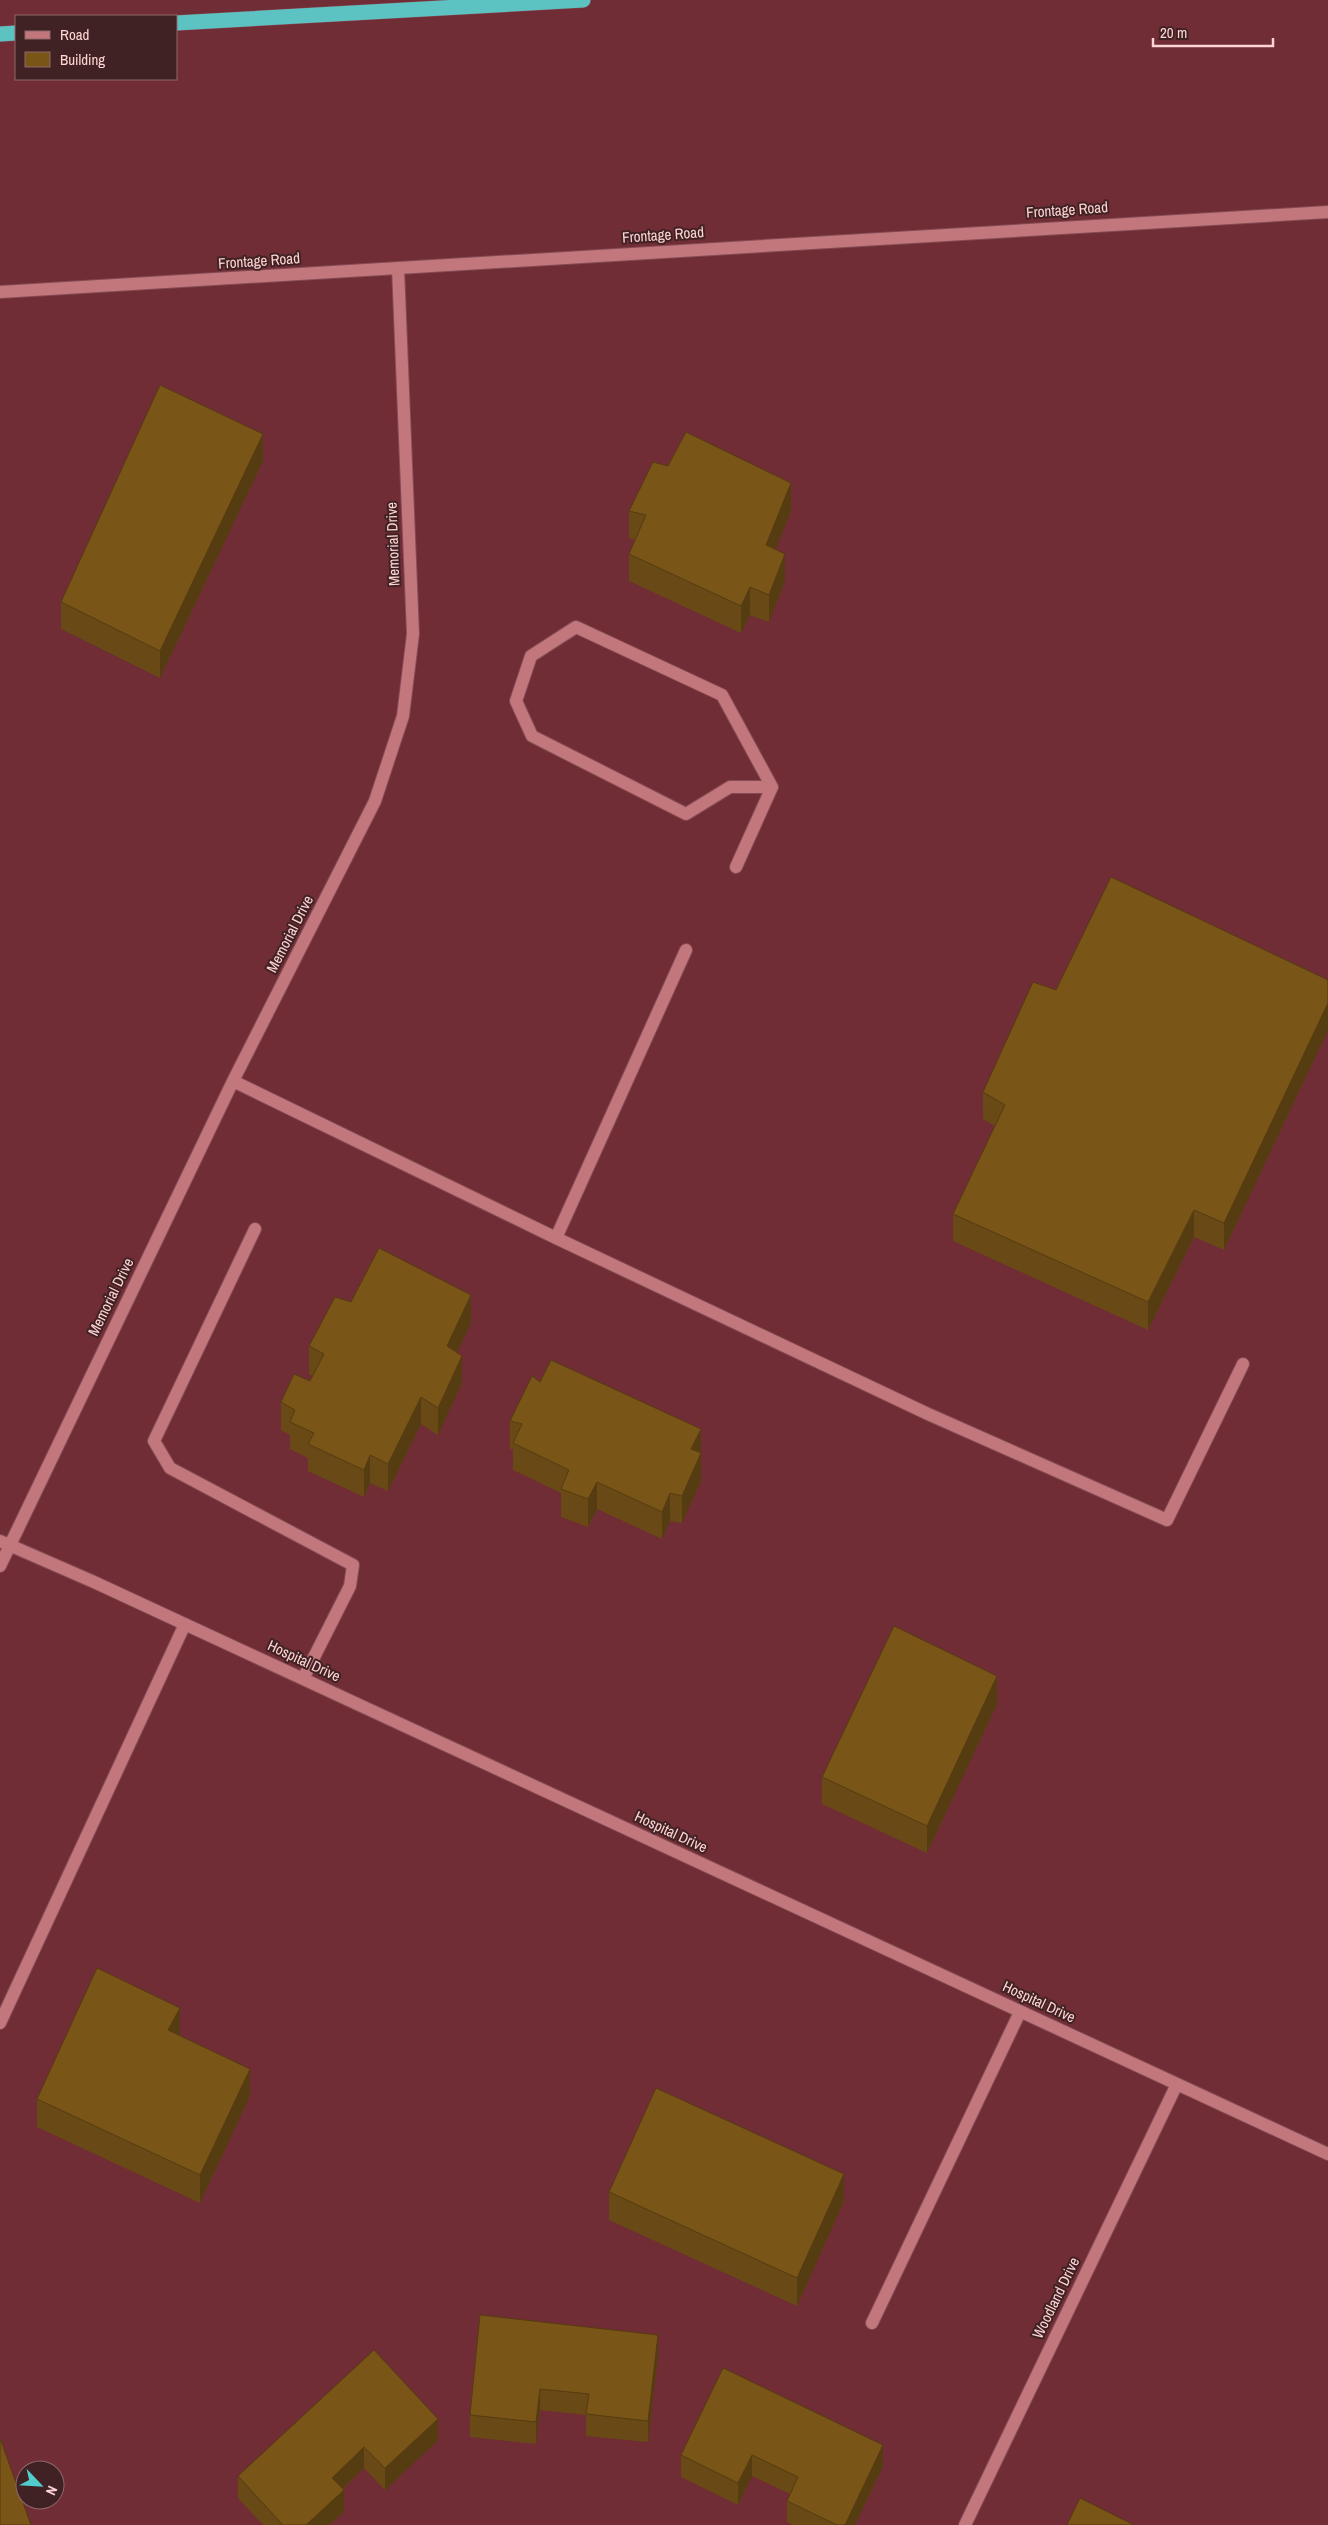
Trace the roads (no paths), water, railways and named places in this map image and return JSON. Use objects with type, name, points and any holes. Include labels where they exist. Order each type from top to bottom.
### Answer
[{"type":"highway","points":[[178,23],[583,0]]},
{"type":"highway","points":[[0,34],[15,33]]},
{"type":"street","name":"Frontage Road","points":[[0,292],[1117,223],[1328,212]]},
{"type":"street","name":"Memorial Drive","points":[[0,1566],[4,1543],[233,1081],[375,801],[403,716],[412,634],[398,268]]},
{"type":"street","points":[[576,627],[722,695],[772,787],[730,787],[686,814],[532,736],[516,701],[530,656],[576,627]]},
{"type":"street","points":[[736,867],[772,787]]},
{"type":"street","points":[[556,1238],[686,950]]},
{"type":"street","points":[[233,1081],[556,1238],[928,1414],[1167,1520],[1243,1364]]},
{"type":"street","points":[[255,1229],[154,1441],[170,1468],[353,1565],[350,1586],[303,1679]]},
{"type":"street","name":"Hospital Drive","points":[[4,1543],[185,1624],[1328,2154]]},
{"type":"street","points":[[0,2023],[185,1624]]},
{"type":"street","points":[[872,2323],[1020,2012]]},
{"type":"street","name":"Woodland Drive","points":[[965,2525],[1176,2084]]}]
